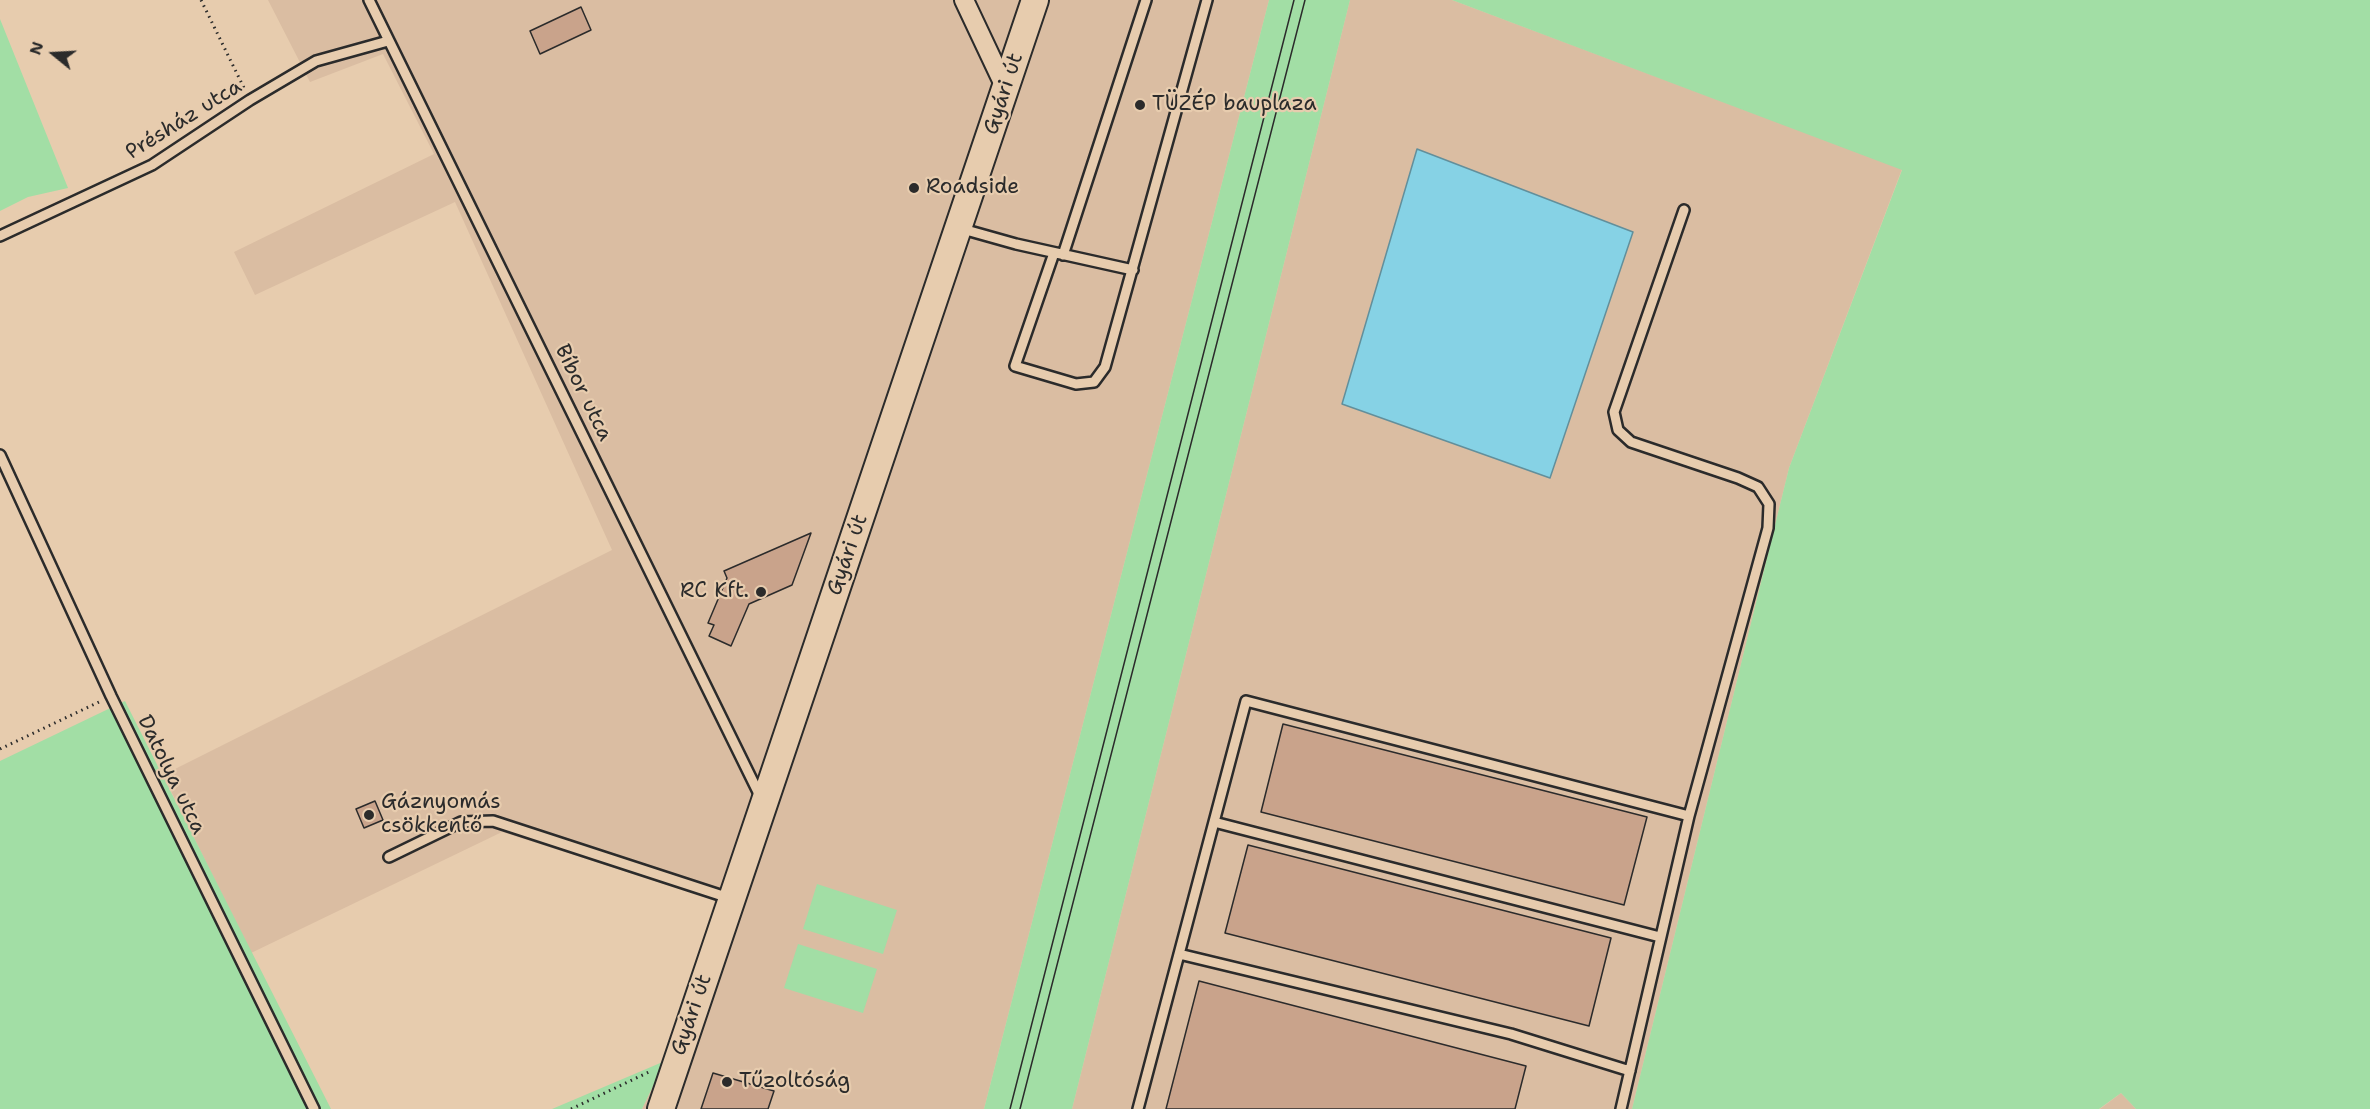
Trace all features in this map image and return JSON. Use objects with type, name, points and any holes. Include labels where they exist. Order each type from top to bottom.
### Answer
[{"type":"street","points":[[964,0],[1006,89]]},
{"type":"street","name":"Gyári út","points":[[661,1109],[1035,0]]},
{"type":"lane","name":"Bíbor utca","points":[[369,0],[764,802]]},
{"type":"lane","points":[[1146,0],[1059,254],[1016,366],[1076,384],[1094,382],[1105,368],[1208,0]]},
{"type":"lane","name":"Présház utca","points":[[0,236],[152,165],[250,100],[316,61],[388,41]]},
{"type":"lane","points":[[1622,1109],[1689,816],[1768,528],[1769,504],[1758,487],[1738,478],[1631,442],[1618,430],[1614,412],[1684,210]]},
{"type":"lane","points":[[959,228],[1059,254],[1133,270]]},
{"type":"lane","name":"Datolya utca","points":[[0,455],[111,696],[314,1109]]},
{"type":"lane","points":[[1138,1109],[1246,700],[1689,816]]},
{"type":"lane","points":[[388,857],[460,822],[493,821],[732,899]]},
{"type":"lane","points":[[1214,822],[1660,937]]},
{"type":"lane","points":[[1179,954],[1511,1034],[1630,1071]]},
{"type":"path","points":[[201,0],[250,100]]},
{"type":"path","points":[[0,749],[111,696]]},
{"type":"path","points":[[571,1109],[677,1058]]},
{"type":"shaded area","points":[[268,0],[1269,0],[984,1109],[642,1109],[665,1061],[715,900],[502,832],[251,953],[163,775],[612,550],[455,202],[255,295],[234,252],[434,154],[383,54],[310,82]]},
{"type":"shaded area","points":[[1350,0],[1452,0],[1902,169],[1789,468],[1632,1109],[1072,1109]]},
{"type":"shaded area","points":[[2121,1093],[2136,1109],[2100,1109]]},
{"type":"green space","points":[[1269,0],[1350,0],[1072,1109],[984,1109]]},
{"type":"green space","points":[[1452,0],[2370,0],[2370,1109],[2136,1109],[2121,1093],[2099,1109],[1632,1109],[1789,468],[1902,170]]},
{"type":"green space","points":[[0,19],[68,188],[28,197],[0,211]]},
{"type":"green space","points":[[125,701],[331,1109],[0,1109],[0,761]]},
{"type":"green space","points":[[817,884],[897,910],[883,954],[803,929]]},
{"type":"green space","points":[[798,944],[877,969],[863,1013],[784,988]]},
{"type":"green space","points":[[665,1061],[642,1109],[552,1109]]},
{"type":"water","points":[[1417,149],[1633,232],[1550,478],[1342,404]]},
{"type":"building","points":[[581,7],[591,30],[540,54],[530,31]]},
{"type":"building","points":[[811,533],[792,585],[749,604],[731,646],[709,636],[714,625],[708,623],[727,578],[724,571]]},
{"type":"building","points":[[1283,724],[1647,817],[1624,905],[1261,812]]},
{"type":"building","name":"Gáznyomás csökkentő","points":[[375,801],[383,820],[364,828],[356,809]]},
{"type":"building","points":[[1248,845],[1611,938],[1589,1026],[1225,933]]},
{"type":"building","points":[[1199,981],[1526,1066],[1515,1109],[1166,1109]]},
{"type":"building","name":"Tűzoltóság","points":[[713,1073],[774,1091],[768,1109],[701,1109]]},
{"type":"tram line","points":[[1010,1109],[1294,0]]},
{"type":"tram line","points":[[1020,1109],[1305,0]]},
{"type":"place","name":"TÜZÉP bauplaza","points":[[1140,105]]},
{"type":"place","name":"Roadside","points":[[914,188]]},
{"type":"place","name":"RC Kft.","points":[[761,592]]},
{"type":"place","name":"Gáznyomás csökkentő","points":[[369,815]]},
{"type":"place","name":"Tűzoltóság","points":[[727,1082]]}]
